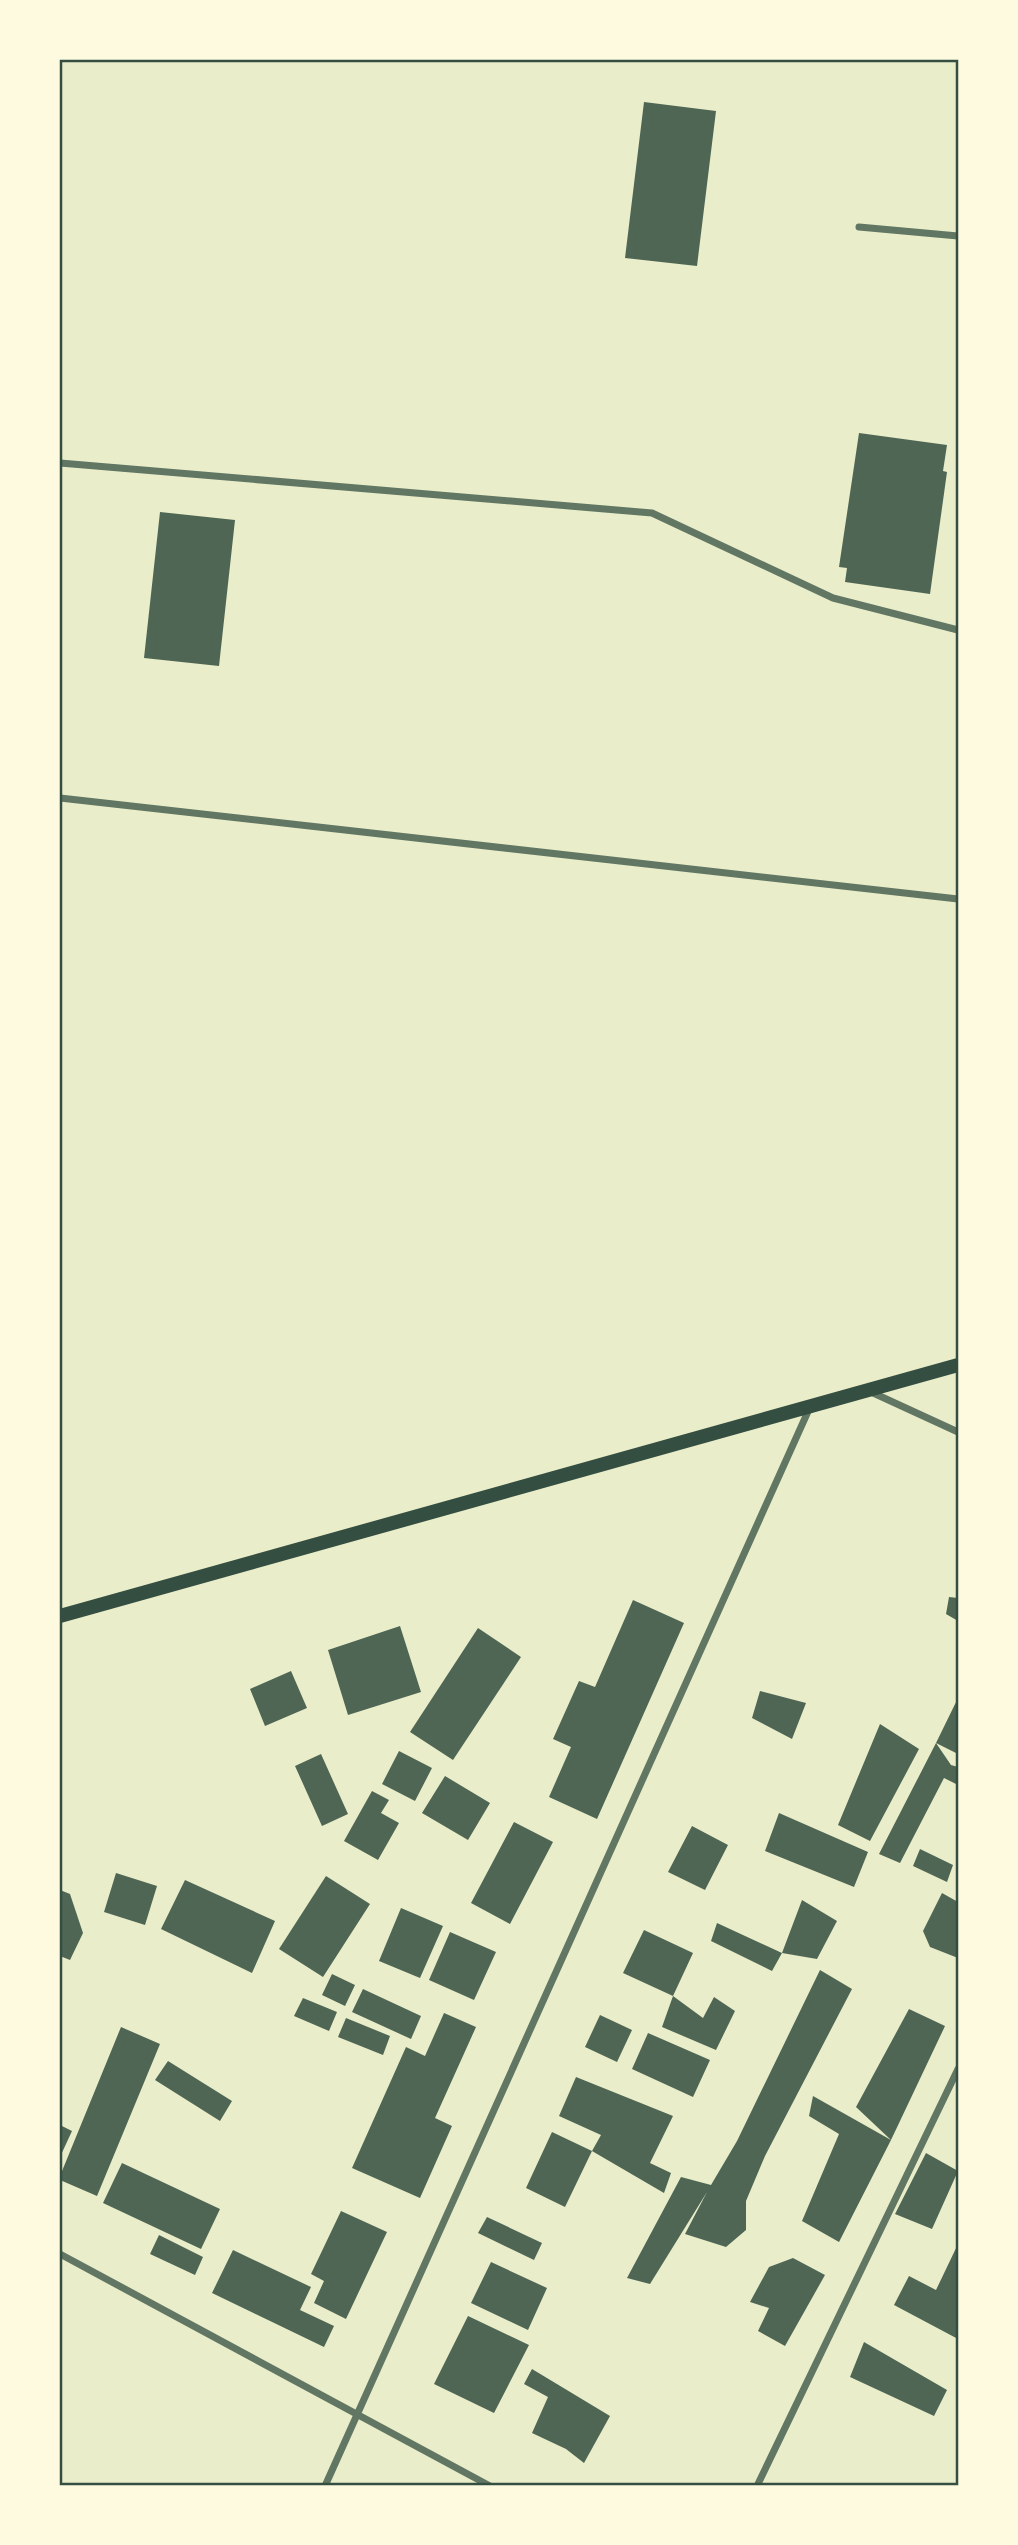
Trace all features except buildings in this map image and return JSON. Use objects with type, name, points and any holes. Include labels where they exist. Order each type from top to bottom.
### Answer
[{"type":"main road","points":[[60,1616],[958,1365]]},
{"type":"street","points":[[859,228],[958,236]]},
{"type":"street","points":[[60,463],[652,513],[833,598],[958,630]]},
{"type":"street","points":[[60,798],[958,899]]},
{"type":"street","points":[[867,1391],[958,1432]]},
{"type":"street","points":[[325,2486],[811,1405]]},
{"type":"street","points":[[757,2486],[958,2069]]},
{"type":"street","points":[[60,2254],[489,2486]]}]
